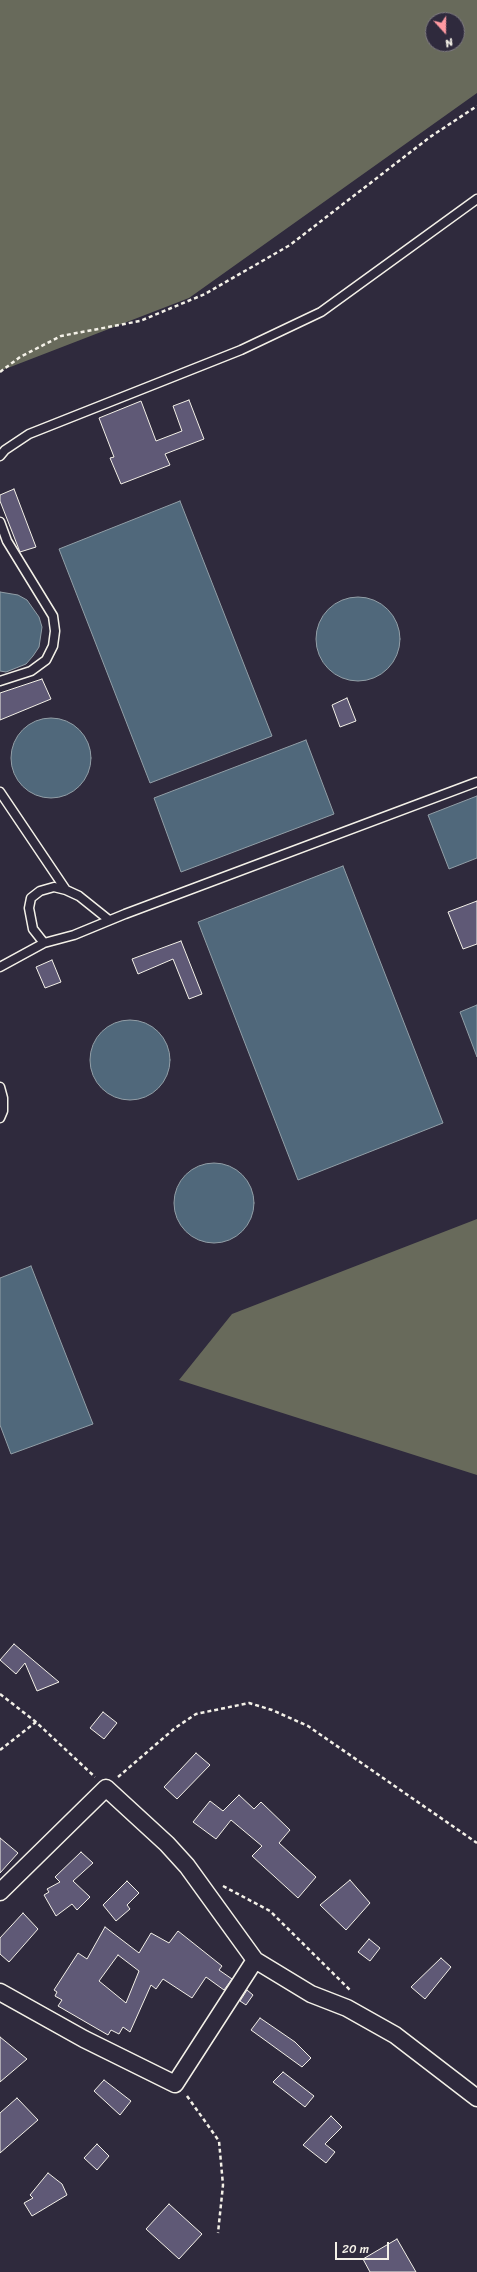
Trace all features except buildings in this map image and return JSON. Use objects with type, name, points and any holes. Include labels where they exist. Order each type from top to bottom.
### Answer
[{"type":"street","points":[[0,1892],[106,1788],[167,1844],[187,1866],[255,1960],[311,1994],[347,2008],[395,2035],[477,2098]]},
{"type":"street","points":[[0,1992],[84,2039],[175,2084],[255,1960]]},
{"type":"lane","points":[[0,456],[5,450],[29,434],[235,353],[321,312],[477,199]]},
{"type":"lane","points":[[0,522],[7,541],[53,616],[55,631],[53,646],[46,660],[31,671],[12,679],[0,681]]},
{"type":"lane","points":[[0,967],[44,943],[74,936],[109,920],[477,782]]},
{"type":"lane","points":[[0,792],[66,890]]},
{"type":"lane","points":[[44,943],[33,929],[29,908],[31,898],[40,890],[54,887],[66,890],[79,896],[109,920]]},
{"type":"lane","points":[[0,1087],[3,1098],[0,1118]]},
{"type":"path","points":[[0,372],[20,357],[61,336],[140,321],[205,294],[290,245],[430,137],[477,106]]},
{"type":"path","points":[[0,1694],[36,1722],[106,1788],[174,1728],[196,1714],[249,1703],[272,1710],[308,1726],[477,1843]]},
{"type":"path","points":[[0,1750],[36,1722]]},
{"type":"path","points":[[222,1885],[270,1911],[352,1992]]},
{"type":"path","points":[[175,2084],[191,2100],[219,2141],[223,2185],[218,2233]]},
{"type":"green space","points":[[0,0],[477,0],[477,93],[189,298],[0,371]]},
{"type":"green space","points":[[477,1219],[477,1475],[179,1380],[232,1314]]},
{"type":"water","points":[[180,501],[272,736],[150,783],[59,549]]},
{"type":"water","points":[[0,592],[18,595],[27,600],[39,617],[42,627],[39,647],[33,656],[26,664],[6,672],[0,671]]},
{"type":"water","points":[[358,597],[366,598],[381,604],[393,616],[399,631],[399,647],[393,662],[381,674],[366,680],[358,681],[350,680],[335,674],[323,662],[317,647],[316,639],[317,631],[323,616],[335,604],[350,598]]},
{"type":"water","points":[[51,718],[66,721],[79,730],[88,743],[91,758],[88,773],[79,786],[66,795],[51,798],[36,795],[23,786],[14,773],[11,758],[14,743],[23,730],[36,721]]},
{"type":"water","points":[[306,740],[334,814],[181,872],[154,798]]},
{"type":"water","points":[[477,796],[477,858],[449,869],[428,815]]},
{"type":"water","points":[[343,866],[443,1123],[298,1180],[198,922]]},
{"type":"water","points":[[477,1005],[477,1057],[460,1012]]},
{"type":"water","points":[[130,1020],[145,1023],[158,1032],[167,1045],[170,1060],[167,1075],[158,1088],[145,1097],[130,1100],[115,1097],[102,1088],[93,1075],[90,1060],[93,1045],[102,1032],[115,1023]]},
{"type":"water","points":[[214,1163],[229,1166],[242,1175],[251,1188],[254,1203],[251,1218],[242,1231],[229,1240],[214,1243],[199,1240],[186,1231],[177,1218],[174,1203],[177,1188],[186,1175],[199,1166]]},
{"type":"water","points":[[31,1266],[93,1424],[11,1454],[0,1425],[0,1278]]}]
